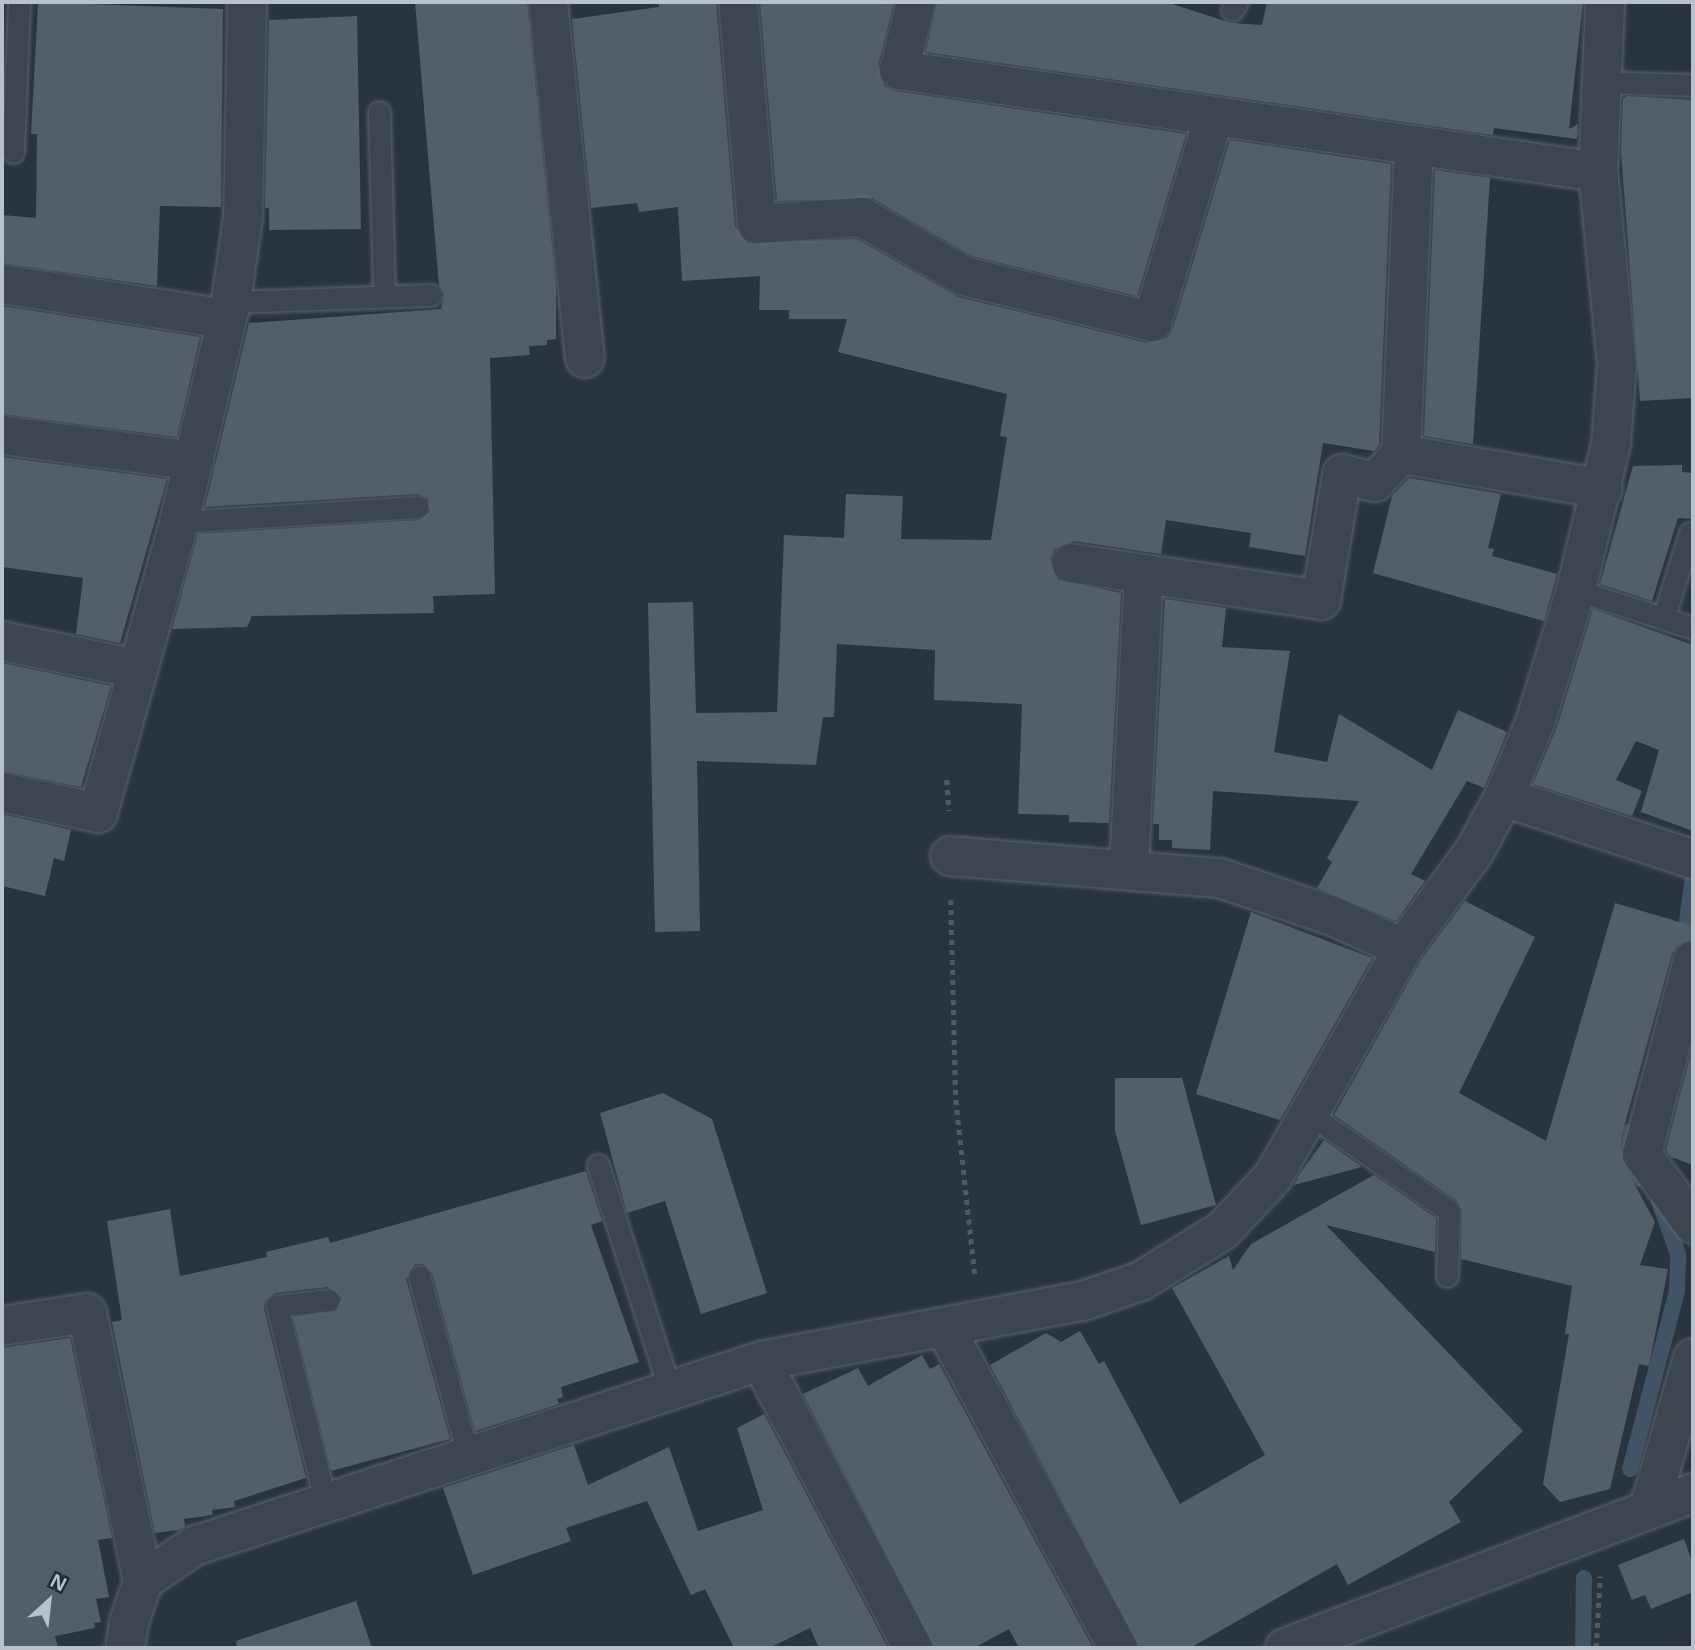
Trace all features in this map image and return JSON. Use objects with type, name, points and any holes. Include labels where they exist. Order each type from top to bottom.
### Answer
[{"type":"street","points":[[2,793],[98,813],[180,522],[228,310],[243,218],[247,2]]},
{"type":"street","points":[[548,2],[585,358]]},
{"type":"street","points":[[738,2],[757,224],[862,217],[964,276],[1152,322],[1214,116]]},
{"type":"street","points":[[916,2],[898,70],[1598,172]]},
{"type":"street","points":[[143,1581],[194,1546],[324,1500],[669,1388],[761,1361],[1083,1301],[1141,1281],[1222,1231],[1273,1177],[1311,1115],[1403,948],[1474,852],[1504,797],[1536,719],[1576,590],[1603,489],[1617,365],[1598,172],[1599,82],[1605,2]]},
{"type":"street","points":[[1071,563],[1321,600],[1342,474],[1375,482],[1401,453],[1414,145]]},
{"type":"street","points":[[2,284],[228,310]]},
{"type":"street","points":[[2,435],[194,461]]},
{"type":"street","points":[[1401,453],[1603,489]]},
{"type":"street","points":[[1129,867],[1144,574]]},
{"type":"street","points":[[2,641],[137,669]]},
{"type":"street","points":[[1504,797],[1690,858]]},
{"type":"street","points":[[950,856],[1129,867],[1220,878],[1335,917],[1403,948]]},
{"type":"street","points":[[1693,960],[1642,1154],[1693,1224]]},
{"type":"street","points":[[2,1326],[87,1313],[143,1581],[128,1622],[125,1648]]},
{"type":"street","points":[[962,1325],[1118,1648]]},
{"type":"street","points":[[1649,1509],[1693,1358]]},
{"type":"street","points":[[761,1361],[913,1648]]},
{"type":"street","points":[[1285,1648],[1693,1493]]},
{"type":"lane","points":[[13,152],[19,2]]},
{"type":"lane","points":[[1599,82],[1693,85]]},
{"type":"lane","points":[[379,112],[384,296]]},
{"type":"lane","points":[[228,310],[384,296],[431,295]]},
{"type":"lane","points":[[180,522],[418,507]]},
{"type":"lane","points":[[1664,616],[1690,533]]},
{"type":"lane","points":[[1576,590],[1664,616],[1693,628]]},
{"type":"lane","points":[[1311,1115],[1449,1210],[1447,1276]]},
{"type":"lane","points":[[598,1165],[669,1388]]},
{"type":"lane","points":[[419,1276],[468,1455]]},
{"type":"lane","points":[[324,1500],[277,1306],[329,1300]]},
{"type":"path","points":[[947,780],[962,1325]]},
{"type":"building","points":[[38,2],[223,9],[221,207],[160,206],[157,286],[2,263],[2,215],[36,218],[37,134],[31,134]]},
{"type":"building","points":[[415,2],[527,2],[556,286],[556,339],[547,340],[547,345],[529,346],[530,355],[490,358],[495,594],[433,596],[434,613],[252,616],[247,627],[172,629],[198,534],[419,520],[430,512],[428,499],[417,494],[205,507],[249,323],[441,309],[444,294],[439,285]]},
{"type":"building","points":[[659,2],[716,2],[735,226],[747,243],[857,239],[958,297],[1147,343],[1167,338],[1173,328],[1230,140],[1391,164],[1379,445],[1374,451],[1323,443],[1305,556],[1249,547],[1251,533],[1166,520],[1161,554],[1074,541],[1054,549],[1050,559],[1058,580],[1121,593],[1109,823],[1069,822],[1069,815],[1018,814],[1022,704],[934,700],[935,650],[837,644],[834,717],[823,717],[816,765],[697,761],[700,931],[655,932],[648,603],[693,602],[696,713],[777,712],[784,535],[844,538],[846,494],[903,496],[901,539],[991,540],[1007,437],[1000,436],[1007,394],[838,352],[847,319],[789,319],[789,310],[759,310],[760,276],[682,281],[678,207],[639,212],[637,203],[591,208],[572,19],[659,7]]},
{"type":"building","points":[[760,2],[894,2],[878,65],[884,86],[895,91],[1186,134],[1137,296],[972,256],[872,198],[777,201]]},
{"type":"building","points":[[937,2],[1166,2],[1231,23],[1262,25],[1267,2],[1583,2],[1569,129],[1578,124],[1577,139],[1494,128],[1493,135],[926,52]]},
{"type":"building","points":[[357,16],[361,229],[269,230],[269,208],[265,208],[269,20]]},
{"type":"building","points":[[1627,96],[1693,100],[1693,398],[1640,401],[1621,152],[1623,99]]},
{"type":"building","points":[[1435,170],[1490,178],[1473,444],[1424,436]]},
{"type":"building","points":[[2,306],[200,337],[177,437],[2,414]]},
{"type":"building","points":[[2,457],[167,479],[120,643],[76,634],[83,578],[2,567]]},
{"type":"building","points":[[1682,465],[1682,472],[1693,473],[1693,519],[1678,518],[1652,601],[1600,584],[1633,466]]},
{"type":"building","points":[[1409,478],[1501,494],[1488,548],[1494,549],[1492,556],[1557,574],[1544,621],[1373,573],[1392,496]]},
{"type":"building","points":[[1165,599],[1226,608],[1222,647],[1290,651],[1274,752],[1327,762],[1339,714],[1432,770],[1458,710],[1507,732],[1484,788],[1467,781],[1411,874],[1425,881],[1396,921],[1317,888],[1332,862],[1327,858],[1359,801],[1213,791],[1210,850],[1172,848],[1172,840],[1159,840],[1159,824],[1153,824]]},
{"type":"building","points":[[1593,609],[1693,645],[1693,831],[1641,812],[1659,750],[1636,741],[1616,780],[1642,791],[1632,816],[1533,784],[1557,727]]},
{"type":"building","points":[[2,663],[111,686],[81,787],[2,771]]},
{"type":"building","points":[[2,814],[71,830],[64,861],[54,858],[45,896],[2,886]]},
{"type":"building","points":[[1465,901],[1535,937],[1459,1093],[1546,1141],[1615,903],[1693,926],[1693,939],[1678,944],[1672,954],[1621,1138],[1621,1159],[1655,1222],[1640,1265],[1668,1269],[1649,1366],[1639,1364],[1610,1489],[1560,1502],[1543,1484],[1569,1334],[1565,1334],[1572,1286],[1461,1259],[1462,1211],[1457,1201],[1334,1115],[1421,960]]},
{"type":"building","points":[[1251,912],[1372,958],[1280,1120],[1196,1094]]},
{"type":"building","points":[[1693,1045],[1693,1165],[1671,1157],[1666,1150]]},
{"type":"building","points":[[1115,1078],[1182,1078],[1216,1205],[1141,1225],[1115,1131]]},
{"type":"building","points":[[663,1093],[712,1119],[767,1293],[701,1314],[665,1201],[627,1213],[600,1113]]},
{"type":"building","points":[[1324,1140],[1362,1167],[1294,1185],[1299,1175]]},
{"type":"building","points":[[586,1171],[602,1221],[591,1225],[639,1362],[561,1387],[563,1397],[557,1399],[559,1404],[475,1431],[432,1273],[423,1264],[415,1264],[406,1279],[450,1439],[331,1471],[293,1317],[336,1311],[342,1298],[328,1287],[275,1293],[265,1301],[264,1309],[306,1478],[234,1501],[235,1507],[212,1510],[213,1515],[184,1519],[185,1526],[179,1530],[155,1533],[112,1322],[122,1320],[107,1221],[170,1209],[180,1276],[267,1257],[266,1252],[328,1237],[330,1243]]},
{"type":"building","points":[[1374,1175],[1436,1218],[1435,1252],[1326,1225],[1523,1431],[1449,1502],[1461,1522],[1348,1585],[1337,1564],[1190,1648],[1140,1648],[990,1365],[1046,1333],[1061,1342],[1080,1331],[1099,1364],[1104,1361],[1180,1504],[1265,1455],[1172,1288],[1229,1256],[1233,1270],[1251,1244]]},
{"type":"building","points":[[70,1338],[112,1538],[98,1540],[109,1597],[96,1599],[101,1622],[94,1623],[95,1628],[55,1636],[58,1648],[2,1648],[2,1348]]},
{"type":"building","points":[[922,1355],[930,1369],[939,1364],[1093,1648],[1019,1648],[1009,1629],[974,1648],[935,1648],[803,1394],[858,1368],[868,1386]]},
{"type":"building","points":[[764,1414],[888,1648],[819,1648],[810,1628],[769,1648],[734,1648],[705,1589],[691,1595],[647,1501],[566,1528],[571,1541],[473,1575],[443,1488],[574,1445],[588,1485],[669,1447],[698,1531],[763,1510],[737,1428]]},
{"type":"building","points":[[1684,1539],[1693,1564],[1693,1592],[1651,1609],[1645,1595],[1632,1600],[1618,1565]]},
{"type":"building","points":[[356,1601],[372,1648],[237,1648],[236,1641]]},
{"type":"waterway","points":[[1684,943],[1693,876]]},
{"type":"waterway","points":[[1629,1132],[1621,1158],[1639,1179]]},
{"type":"waterway","points":[[1630,1469],[1677,1291],[1678,1254],[1659,1201]]},
{"type":"waterway","points":[[1583,1648],[1584,1578]]}]
